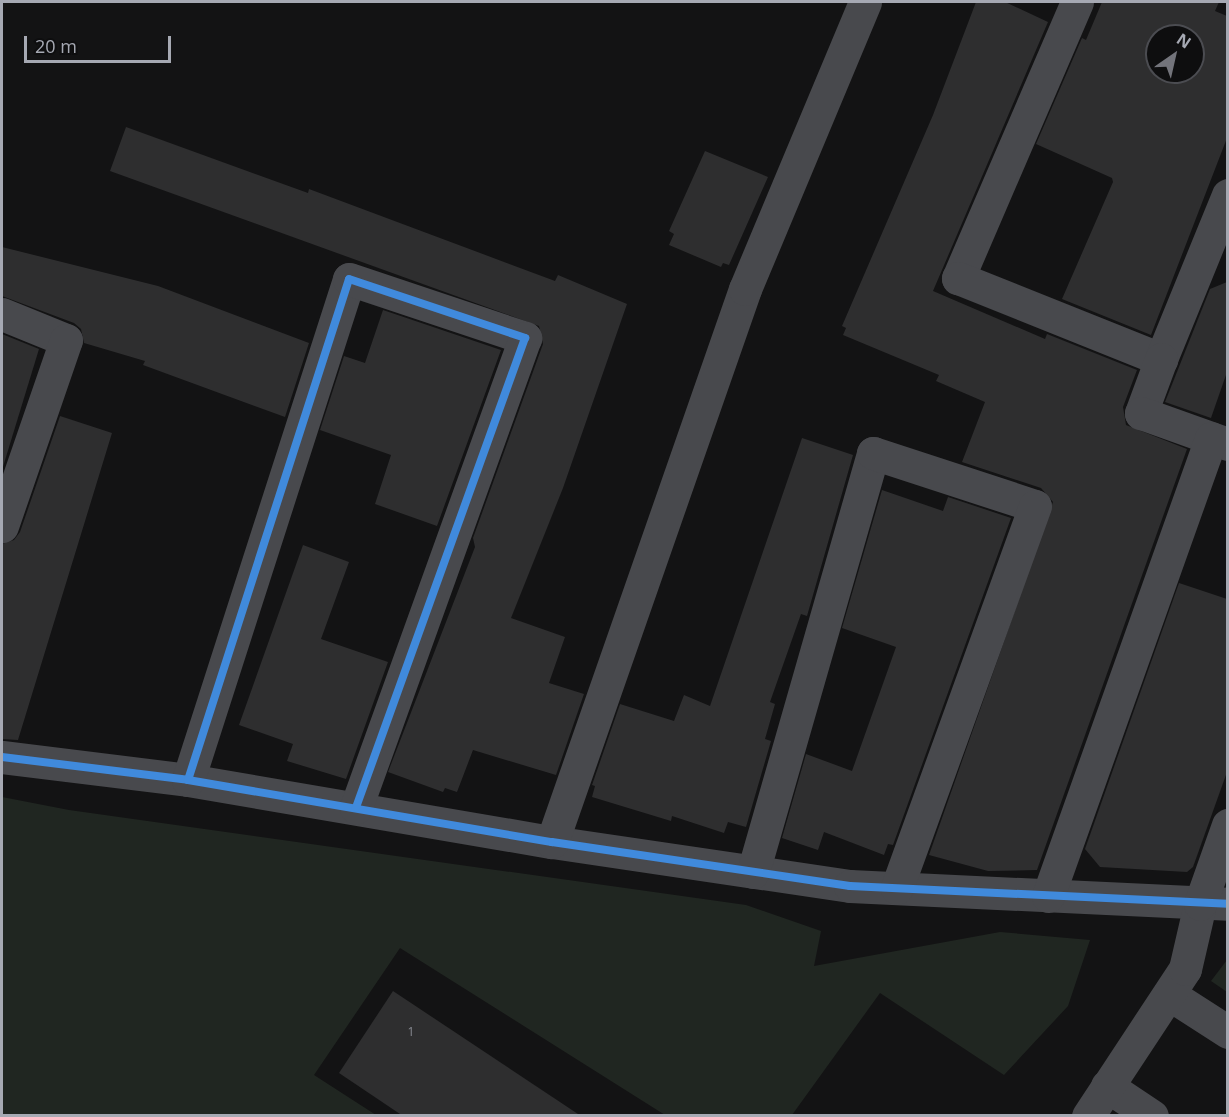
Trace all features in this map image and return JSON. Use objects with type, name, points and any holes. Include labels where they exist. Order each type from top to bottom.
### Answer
[{"type":"street","points":[[552,842],[745,289],[865,2]]},
{"type":"street","points":[[1077,2],[958,278],[1161,359]]},
{"type":"street","points":[[1048,896],[1219,441],[1141,413],[1161,359],[1217,248],[1227,195]]},
{"type":"street","points":[[188,780],[349,279],[525,338],[356,807]]},
{"type":"street","points":[[2,314],[66,340],[2,526]]},
{"type":"street","points":[[753,872],[873,453],[1035,506],[897,888]]},
{"type":"street","points":[[2,757],[188,780],[552,842],[850,886],[1214,904]]},
{"type":"street","points":[[1088,1116],[1185,969],[1214,904],[1227,825]]},
{"type":"street","points":[[1169,994],[1227,1032]]},
{"type":"street","points":[[1107,1086],[1152,1116]]},
{"type":"shaded area","points":[[2,797],[69,810],[746,905],[821,931],[814,966],[1000,932],[1090,940],[1068,1006],[1004,1075],[880,993],[792,1115],[665,1115],[400,948],[314,1075],[376,1115],[2,1115]]},
{"type":"shaded area","points":[[1227,960],[1227,992],[1211,981]]},
{"type":"building","points":[[976,2],[1005,2],[1048,22],[933,291],[1045,339],[1047,334],[1137,370],[1123,407],[1126,425],[1187,449],[1037,870],[988,871],[929,855],[1053,502],[1041,488],[962,462],[985,402],[936,381],[939,375],[843,335],[846,328],[842,326],[933,115]]},
{"type":"building","points":[[1102,2],[1219,2],[1215,11],[1227,16],[1227,138],[1151,335],[1062,299],[1113,182],[1112,178],[1036,144],[1082,38],[1086,40]]},
{"type":"building","points":[[126,127],[308,193],[309,189],[555,281],[558,275],[627,304],[563,488],[511,618],[565,637],[549,683],[584,694],[556,775],[473,750],[457,792],[445,788],[443,792],[388,772],[475,547],[473,538],[543,344],[539,326],[110,171]]},
{"type":"building","points":[[705,151],[768,177],[729,265],[723,263],[721,267],[669,245],[674,234],[669,231]]},
{"type":"building","points":[[2,247],[158,286],[309,343],[285,417],[143,365],[145,361],[84,343],[81,329],[74,323],[2,296]]},
{"type":"building","points":[[1227,282],[1227,372],[1211,418],[1165,402],[1210,289]]},
{"type":"building","points":[[383,310],[501,350],[437,526],[375,504],[391,455],[320,430],[344,356],[365,363]]},
{"type":"building","points":[[2,334],[39,349],[2,470]]},
{"type":"building","points":[[60,416],[112,433],[18,740],[2,739],[2,544],[14,540],[20,532]]},
{"type":"building","points":[[802,438],[853,455],[807,616],[801,614],[770,702],[775,704],[765,739],[771,741],[746,827],[728,822],[724,833],[672,816],[671,821],[592,797],[595,786],[592,785],[620,704],[674,721],[684,695],[710,706]]},
{"type":"building","points":[[882,490],[943,511],[948,497],[1011,518],[893,845],[888,844],[884,855],[824,832],[818,850],[782,838],[806,754],[852,771],[896,647],[842,628]]},
{"type":"building","points":[[303,545],[349,562],[321,639],[388,662],[346,779],[287,761],[293,744],[239,725]]},
{"type":"building","points":[[1179,583],[1227,599],[1227,772],[1193,867],[1187,872],[1100,867],[1085,849]]},
{"type":"building","points":[[393,991],[581,1116],[403,1116],[339,1073]]},
{"type":"cycle path","points":[[188,780],[349,279],[525,338],[356,807]]},
{"type":"cycle path","points":[[2,757],[188,780],[552,842],[850,886],[1228,904]]}]
